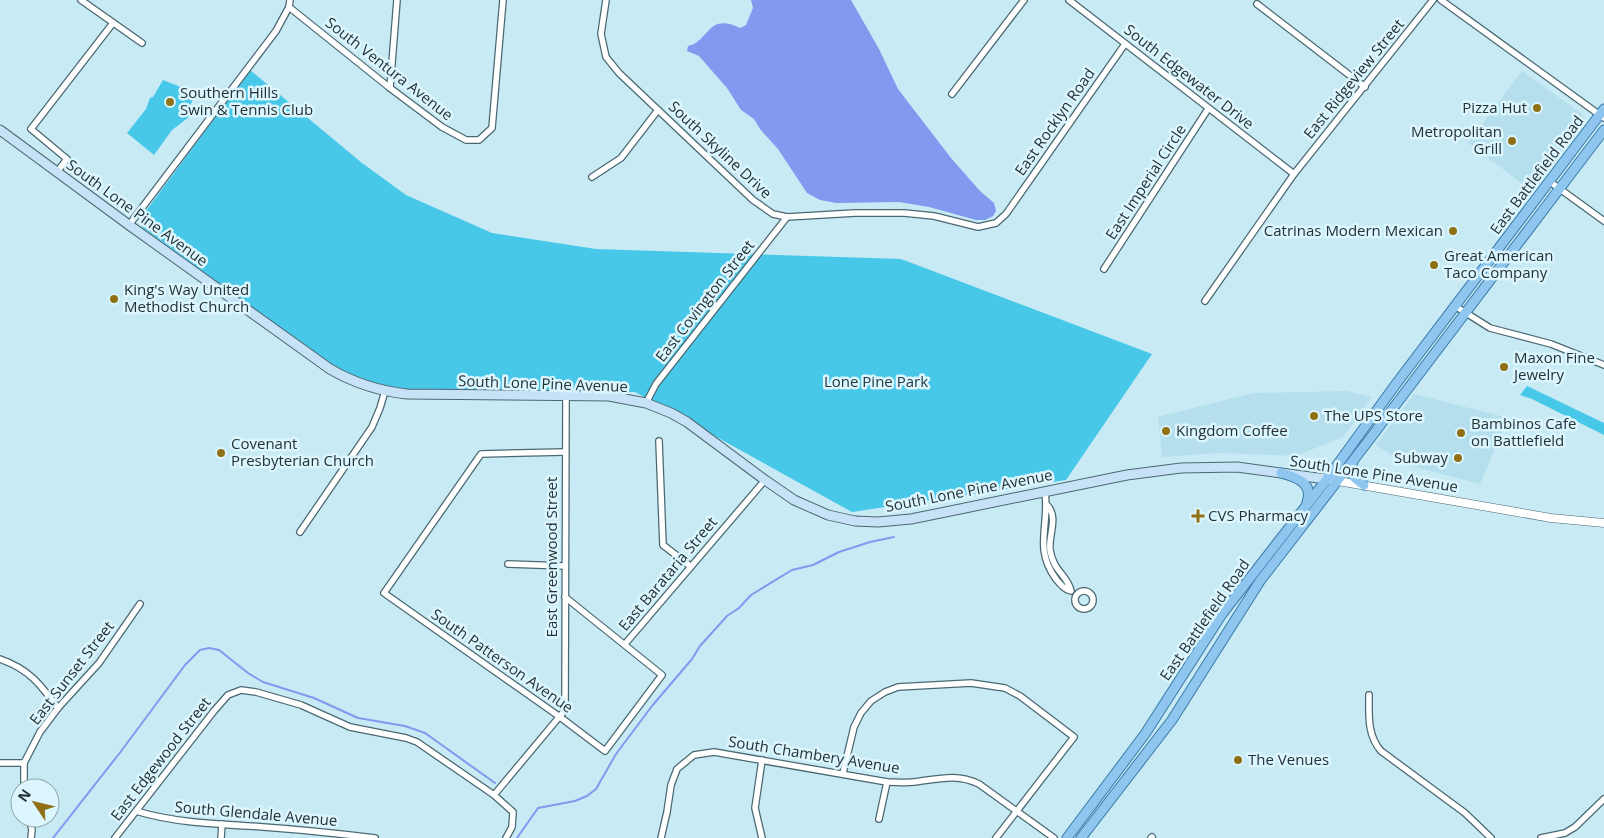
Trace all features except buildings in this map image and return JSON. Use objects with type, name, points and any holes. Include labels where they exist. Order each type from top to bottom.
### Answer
[{"type":"main road","name":"East Battlefield Road","points":[[1067,838],[1145,734],[1222,614],[1327,479],[1455,306],[1603,114]]},
{"type":"main road","name":"South Lone Pine Avenue","points":[[0,130],[330,369],[356,382],[385,391],[418,395],[609,396],[646,403],[663,409],[687,422],[794,500],[837,518],[866,522],[911,519],[1139,472],[1181,468],[1237,467],[1338,481]]},
{"type":"main road","name":"East Battlefield Road","points":[[1081,838],[1172,720],[1260,580],[1338,481],[1604,130]]},
{"type":"main road","points":[[1355,458],[1351,470],[1352,476],[1364,485]]},
{"type":"main road","points":[[1281,473],[1296,477],[1308,486],[1309,492],[1305,506]]},
{"type":"street","points":[[81,0],[142,43]]},
{"type":"street","points":[[390,88],[397,0]]},
{"type":"street","name":"South Ventura Avenue","points":[[289,3],[390,88],[442,127],[466,140],[479,140],[492,128],[503,0]]},
{"type":"street","name":"South Skyline Drive","points":[[606,0],[601,34],[606,57],[619,73],[753,200],[769,212],[787,217],[904,212],[934,216],[978,227],[996,222],[1006,214]]},
{"type":"street","points":[[952,94],[1024,0]]},
{"type":"street","name":"South Edgewater Drive","points":[[1069,0],[1294,174]]},
{"type":"street","name":"East Ridgeview Street","points":[[1205,300],[1294,174],[1433,0]]},
{"type":"street","points":[[1441,0],[1603,114]]},
{"type":"street","points":[[129,225],[276,31],[289,3]]},
{"type":"street","points":[[1257,4],[1364,87]]},
{"type":"street","points":[[57,172],[68,159],[31,129],[113,23]]},
{"type":"street","name":"East Rocklyn Road","points":[[1006,214],[1125,44]]},
{"type":"street","name":"East Imperial Circle","points":[[1104,269],[1208,109]]},
{"type":"street","points":[[592,177],[622,158],[658,110]]},
{"type":"street","points":[[1550,181],[1604,221]]},
{"type":"street","name":"East Covington Street","points":[[646,403],[656,384],[787,217]]},
{"type":"street","points":[[1455,306],[1495,330],[1550,344],[1604,365]]},
{"type":"street","points":[[300,532],[368,434],[378,414],[385,391]]},
{"type":"street","name":"East Greenwood Street","points":[[560,717],[564,710],[566,396]]},
{"type":"street","points":[[659,441],[663,546],[690,566]]},
{"type":"street","name":"South Patterson Avenue","points":[[565,452],[481,454],[384,593],[605,751]]},
{"type":"street","name":"East Barataria Street","points":[[605,751],[662,676],[625,644],[765,480]]},
{"type":"street","name":"South Lone Pine Avenue","points":[[1338,481],[1551,518],[1604,523]]},
{"type":"street","points":[[1045,492],[1047,505],[1045,510],[1049,516],[1043,548],[1048,557],[1050,570],[1066,589],[1074,593]]},
{"type":"street","points":[[508,564],[565,566]]},
{"type":"street","points":[[565,596],[625,644]]},
{"type":"street","name":"East Sunset Street","points":[[24,778],[24,763],[40,732],[58,708],[99,663],[140,604]]},
{"type":"street","points":[[0,659],[18,665],[41,686],[58,708]]},
{"type":"street","points":[[843,773],[854,727],[871,701],[885,692],[898,688],[971,682],[1005,688],[1020,696],[1074,736],[996,838]]},
{"type":"street","name":"East Edgewood Street","points":[[115,838],[214,711],[228,695],[241,690],[301,704],[350,727],[412,740],[494,795]]},
{"type":"street","points":[[1369,695],[1370,730],[1373,739],[1381,751],[1465,812],[1492,838]]},
{"type":"street","points":[[506,838],[512,828],[513,812],[494,795],[560,717]]},
{"type":"street","name":"South Chambery Avenue","points":[[660,838],[676,769],[694,755],[714,752],[887,782],[911,782],[956,777],[968,779],[979,784],[1054,838]]},
{"type":"street","points":[[762,760],[756,808],[762,838]]},
{"type":"street","points":[[0,763],[24,763]]},
{"type":"street","points":[[879,819],[887,782]]},
{"type":"street","points":[[1541,838],[1575,828],[1604,799]]},
{"type":"street","name":"South Glendale Avenue","points":[[136,811],[157,818],[323,835],[375,838]]},
{"type":"street","points":[[220,838],[222,824]]},
{"type":"shaded area","points":[[751,0],[851,0],[879,49],[898,89],[951,158],[980,191],[994,203],[996,211],[993,216],[985,220],[976,220],[929,207],[899,202],[836,203],[820,200],[807,193],[778,149],[760,129],[754,119],[741,110],[727,88],[699,56],[687,51],[688,46],[701,39],[715,25],[721,23],[740,28],[746,25],[753,8]]},
{"type":"shaded area","points":[[1522,71],[1581,113],[1585,120],[1532,191],[1468,143]]},
{"type":"shaded area","points":[[1346,391],[1372,397],[1343,437],[1296,456],[1218,453],[1162,457],[1158,417],[1253,393]]},
{"type":"shaded area","points":[[1414,394],[1508,418],[1480,484],[1407,465],[1376,445]]},
{"type":"green space","name":"Lone Pine Park","points":[[250,70],[362,163],[406,195],[492,233],[596,249],[901,259],[1152,354],[1066,480],[852,512],[635,392],[422,392],[364,381],[340,371],[323,359],[143,228],[140,222],[143,215]]},
{"type":"green space","points":[[163,80],[196,93],[190,106],[193,108],[189,117],[172,130],[154,155],[127,133],[146,109],[150,98],[153,97]]},
{"type":"green space","points":[[1527,386],[1604,423],[1604,435],[1532,399],[1520,395]]},
{"type":"waterway","points":[[517,838],[538,808],[575,801],[587,796],[596,789],[616,754],[652,706],[692,659],[700,646],[727,616],[739,608],[751,595],[792,570],[813,565],[839,552],[894,537]]},
{"type":"waterway","points":[[53,838],[185,665],[200,650],[209,648],[219,650],[248,673],[263,682],[314,698],[358,718],[405,726],[425,733],[495,783]]},
{"type":"place","name":"Southern Hills Swin & Tennis Club","points":[[170,102]]},
{"type":"place","name":"Pizza Hut","points":[[1537,108]]},
{"type":"place","name":"Metropolitan Grill","points":[[1512,141]]},
{"type":"place","name":"Catrinas Modern Mexican","points":[[1453,231]]},
{"type":"place","name":"Great American Taco Company","points":[[1434,265]]},
{"type":"place","name":"King's Way United Methodist Church","points":[[114,299]]},
{"type":"place","name":"Maxon Fine Jewelry","points":[[1504,367]]},
{"type":"place","name":"The UPS Store","points":[[1314,416]]},
{"type":"place","name":"Kingdom Coffee","points":[[1166,431]]},
{"type":"place","name":"Bambinos Cafe on Battlefield","points":[[1461,433]]},
{"type":"place","name":"Covenant Presbyterian Church","points":[[221,453]]},
{"type":"place","name":"Subway","points":[[1458,458]]},
{"type":"place","name":"CVS Pharmacy","points":[[1198,516]]},
{"type":"place","name":"The Venues","points":[[1238,760]]}]
